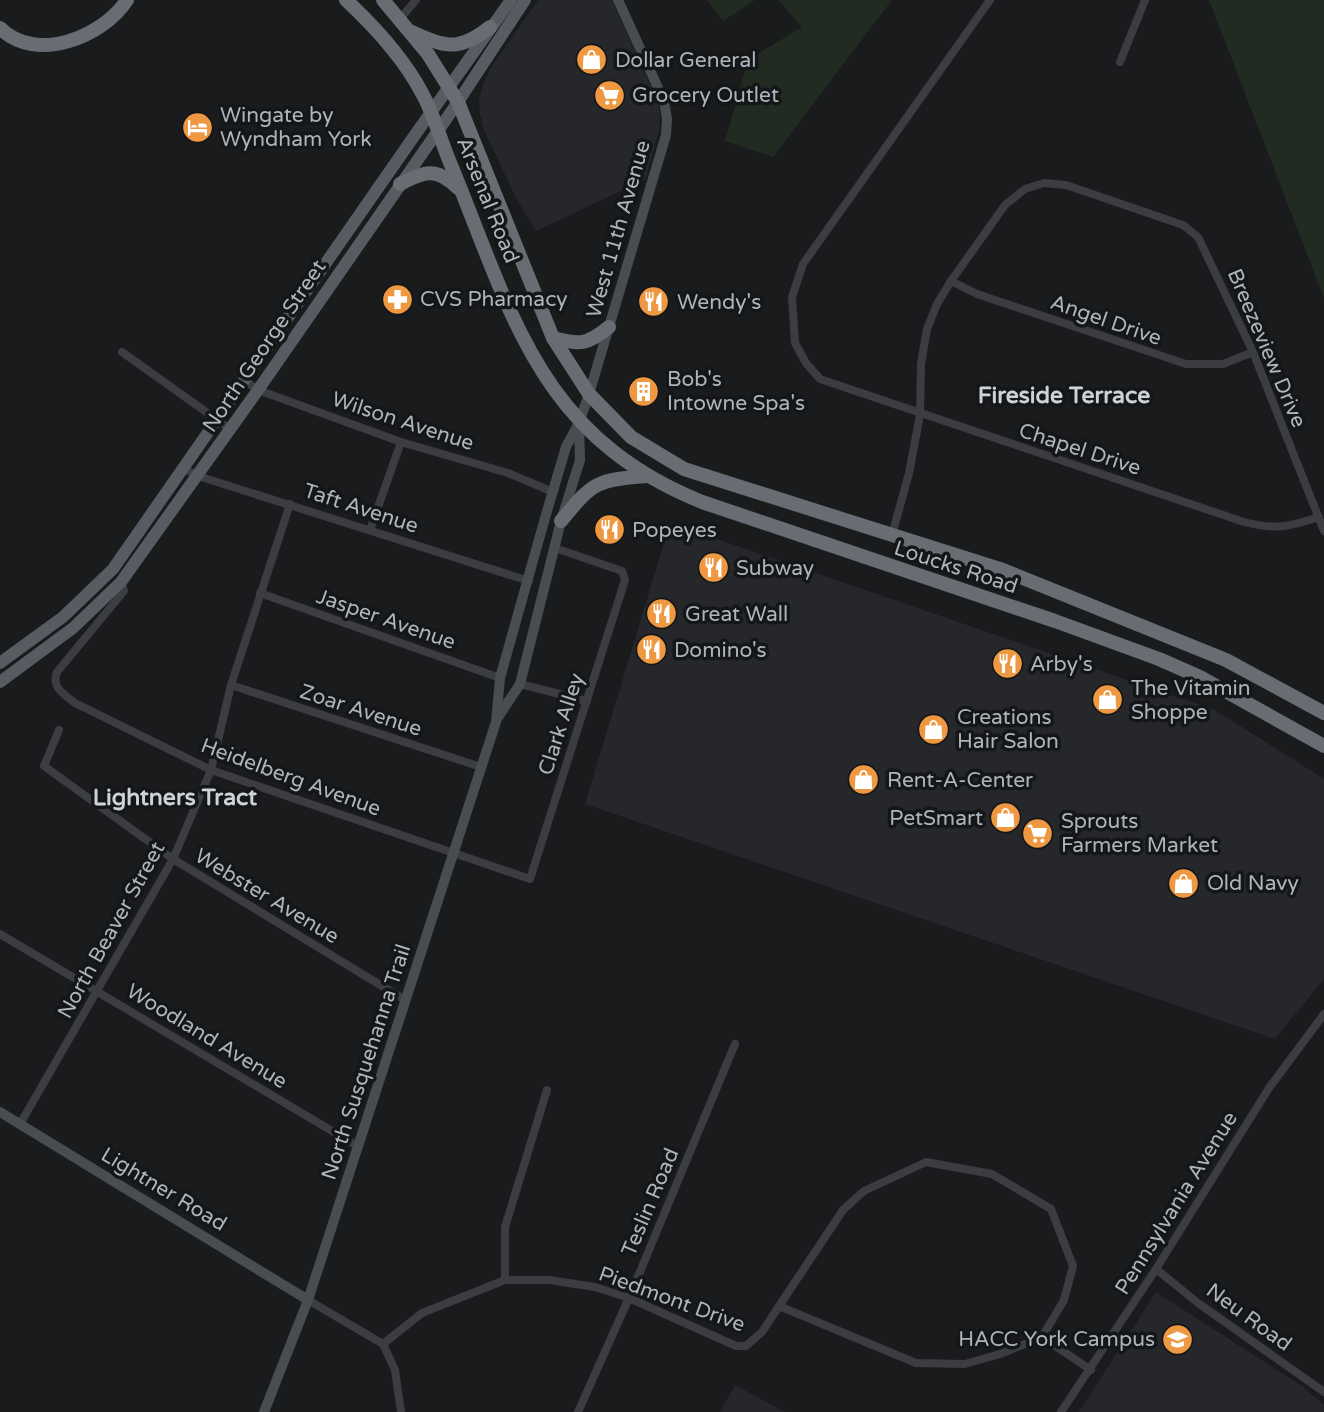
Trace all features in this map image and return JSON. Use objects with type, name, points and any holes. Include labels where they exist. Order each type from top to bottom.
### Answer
[{"type":"highway","points":[[0,28],[5,34],[40,45],[63,43],[86,35],[109,21],[127,0]]},
{"type":"highway","name":"Arsenal Road","points":[[346,0],[418,86],[432,112],[526,346],[558,398],[579,423]]},
{"type":"highway","name":"Arsenal Road","points":[[383,0],[411,32],[457,102],[553,338],[589,394]]},
{"type":"highway","points":[[411,32],[440,45],[473,41],[491,27]]},
{"type":"highway","points":[[400,184],[418,174],[431,172],[449,179],[462,192]]},
{"type":"highway","points":[[553,338],[584,343],[609,327]]},
{"type":"highway","name":"Loucks Road","points":[[589,394],[631,437],[684,469],[1003,570],[1226,660],[1324,713]]},
{"type":"highway","name":"Loucks Road","points":[[579,423],[647,476],[702,502],[1055,621],[1159,659],[1202,678],[1324,746]]},
{"type":"highway","points":[[561,521],[586,491],[608,479],[647,476]]},
{"type":"main road","name":"North George Street","points":[[0,663],[63,617],[113,569],[511,0]]},
{"type":"main road","name":"North George Street","points":[[0,682],[73,628],[121,582],[258,390],[525,0]]},
{"type":"main road","name":"West 11th Avenue","points":[[589,394],[666,135],[664,101],[618,0]]},
{"type":"main road","name":"North Susquehanna Trail","points":[[264,1412],[308,1300],[496,722],[500,678],[566,447],[579,423],[589,394]]},
{"type":"main road","name":"North Susquehanna Trail","points":[[496,722],[520,684],[561,521],[580,460],[579,423]]},
{"type":"main road","name":"Lightner Road","points":[[0,1112],[308,1300]]},
{"type":"street","points":[[400,19],[416,0]]},
{"type":"street","name":"Chapel Drive","points":[[990,0],[803,264],[792,297],[795,343],[806,363],[820,379],[920,415],[1244,522],[1267,528],[1292,526],[1319,517]]},
{"type":"street","points":[[1121,62],[1145,0]]},
{"type":"street","name":"Breezeview Drive","points":[[951,281],[1005,205],[1025,189],[1044,183],[1066,185],[1183,225],[1198,237],[1253,352],[1324,531]]},
{"type":"street","points":[[892,535],[909,473],[920,415],[920,364],[927,329],[937,304],[951,281]]},
{"type":"street","name":"Angel Drive","points":[[951,281],[976,294],[1186,364],[1223,364],[1253,352]]},
{"type":"street","points":[[122,352],[230,429]]},
{"type":"street","name":"Wilson Avenue","points":[[244,380],[258,390],[401,442],[508,473],[553,492]]},
{"type":"street","points":[[370,530],[401,442]]},
{"type":"street","name":"Taft Avenue","points":[[183,468],[198,476],[529,581]]},
{"type":"street","name":"North Beaver Street","points":[[20,1124],[173,859],[211,770],[231,685],[290,504]]},
{"type":"street","name":"Clark Alley","points":[[530,878],[625,580],[622,571],[555,548]]},
{"type":"street","name":"Heidelberg Avenue","points":[[121,582],[124,591],[54,678],[56,687],[75,703],[211,770],[530,878]]},
{"type":"street","name":"Jasper Avenue","points":[[260,593],[500,678]]},
{"type":"street","points":[[520,684],[587,701]]},
{"type":"street","name":"Zoar Avenue","points":[[231,685],[481,768]]},
{"type":"street","name":"Webster Avenue","points":[[59,730],[44,766],[173,859],[405,1000]]},
{"type":"street","name":"Woodland Avenue","points":[[0,934],[359,1147]]},
{"type":"street","name":"Pennsylvania Avenue","points":[[1061,1412],[1156,1269],[1269,1088],[1324,1014]]},
{"type":"street","name":"Teslin Road","points":[[578,1412],[629,1298],[735,1044]]},
{"type":"street","points":[[505,1280],[505,1227],[547,1090]]},
{"type":"street","points":[[926,1162],[992,1174],[1051,1209],[1073,1266],[1064,1300],[1041,1337],[1000,1354],[965,1364],[916,1363],[779,1306],[843,1210],[864,1191],[926,1162]]},
{"type":"street","name":"Neu Road","points":[[1156,1269],[1198,1303],[1324,1392]]},
{"type":"street","name":"Piedmont Drive","points":[[383,1344],[422,1313],[505,1280],[549,1280],[595,1287],[629,1298],[736,1346],[746,1346],[753,1341],[779,1306]]},
{"type":"street","points":[[308,1300],[383,1344],[395,1370],[401,1412]]},
{"type":"street","points":[[1041,1337],[1091,1370]]},
{"type":"shaded area","points":[[538,0],[612,0],[659,105],[660,126],[646,179],[536,231],[517,200],[484,130],[479,99],[484,81],[494,63]]},
{"type":"shaded area","points":[[707,0],[755,0],[723,21]]},
{"type":"shaded area","points":[[778,0],[892,0],[773,157],[725,141],[748,60],[802,27]]},
{"type":"shaded area","points":[[1209,0],[1324,0],[1324,298]]},
{"type":"shaded area","points":[[670,523],[1215,710],[1324,779],[1324,979],[1275,1039],[585,804]]},
{"type":"shaded area","name":"HACC York Campus","points":[[1156,1292],[1302,1386],[1324,1405],[1324,1412],[1079,1412]]},
{"type":"shaded area","points":[[735,1385],[785,1412],[720,1412]]},
{"type":"place","name":"Dollar General","points":[[592,60]]},
{"type":"place","name":"Grocery Outlet","points":[[609,95]]},
{"type":"place","name":"Wingate by Wyndham York","points":[[197,127]]},
{"type":"place","name":"CVS Pharmacy","points":[[397,299]]},
{"type":"place","name":"Wendy's","points":[[654,302]]},
{"type":"place","name":"Bob's Intowne Spa's","points":[[644,391]]},
{"type":"place","name":"Popeyes","points":[[609,530]]},
{"type":"place","name":"Subway","points":[[713,568]]},
{"type":"place","name":"Great Wall","points":[[662,614]]},
{"type":"place","name":"Domino's","points":[[651,650]]},
{"type":"place","name":"Arby's","points":[[1007,664]]},
{"type":"place","name":"The Vitamin Shoppe","points":[[1108,700]]},
{"type":"place","name":"Creations Hair Salon","points":[[934,729]]},
{"type":"place","name":"Rent-A-Center","points":[[864,780]]},
{"type":"place","name":"PetSmart","points":[[1006,818]]},
{"type":"place","name":"Sprouts Farmers Market","points":[[1038,833]]},
{"type":"place","name":"Old Navy","points":[[1184,883]]},
{"type":"place","name":"HACC York Campus","points":[[1178,1339]]},
{"type":"district","name":"Fireside Terrace","points":[[1064,395]]},
{"type":"district","name":"Lightners Tract","points":[[175,797]]}]
